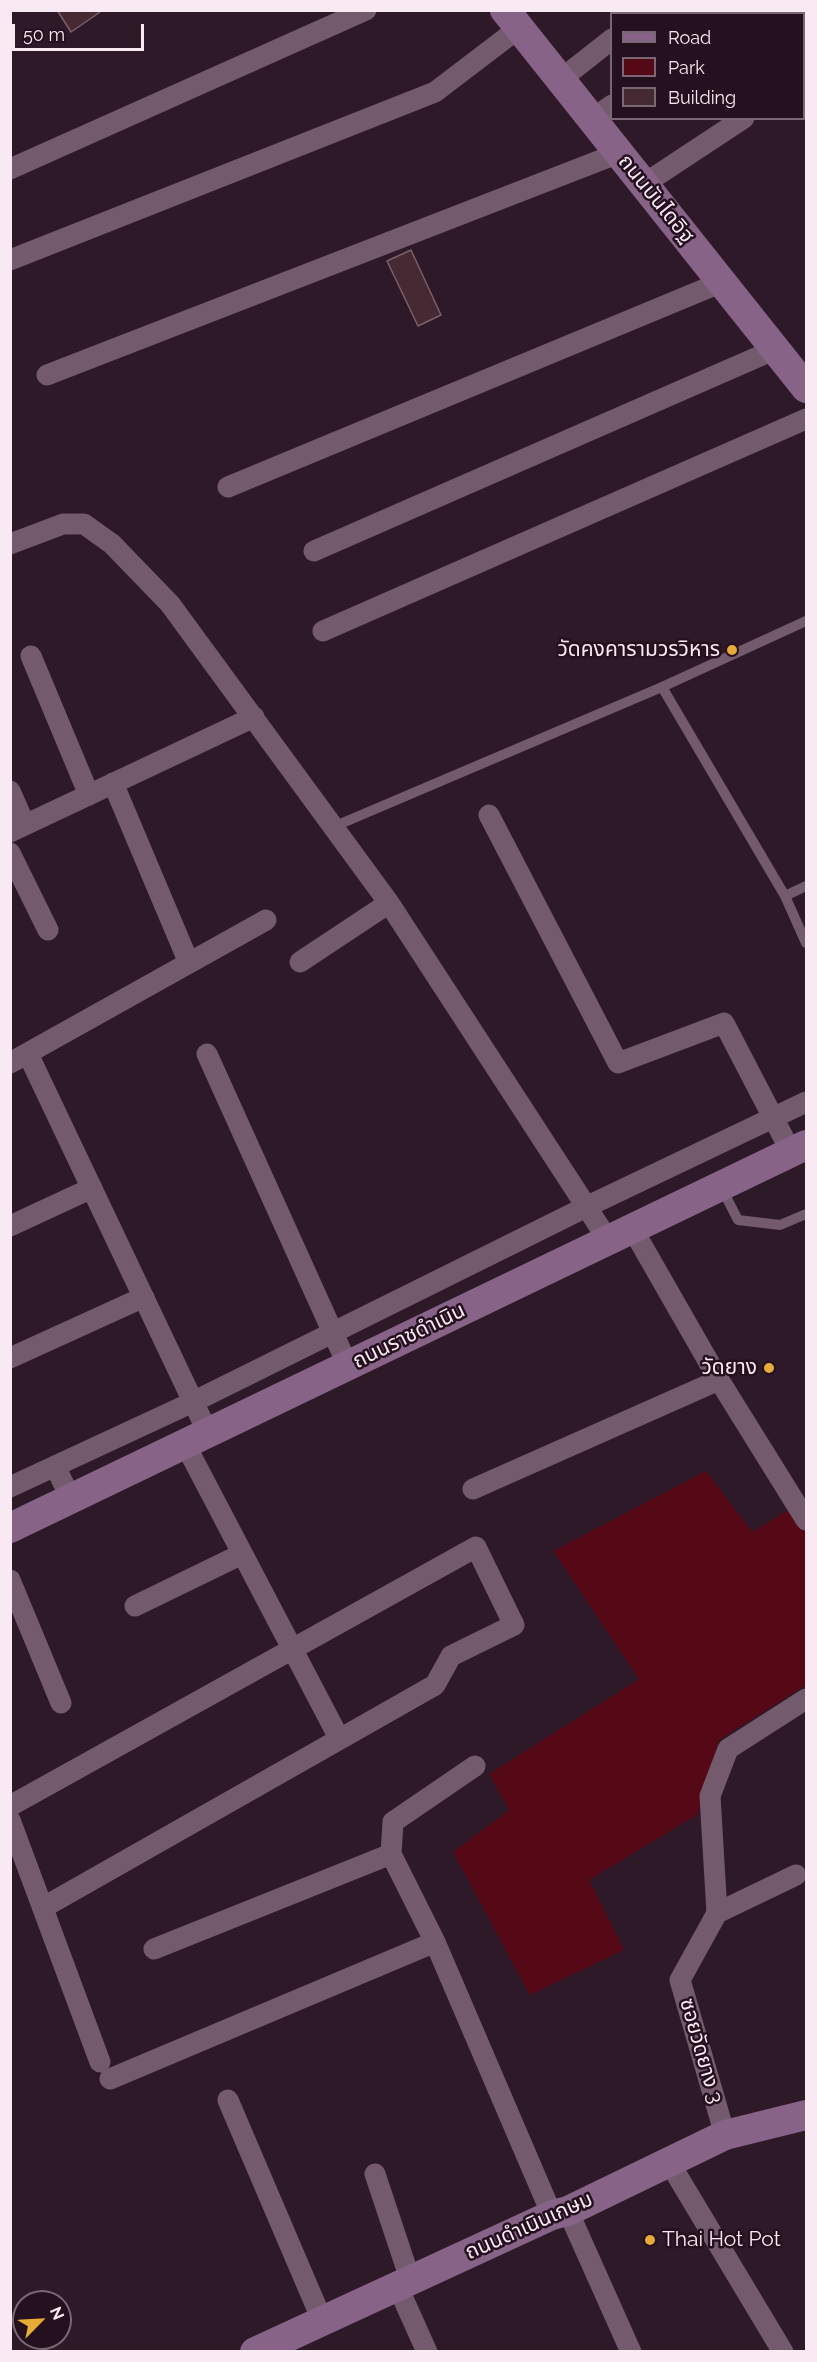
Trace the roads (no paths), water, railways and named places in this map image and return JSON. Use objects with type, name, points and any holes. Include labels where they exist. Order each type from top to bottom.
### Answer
[{"type":"main road","name":"ถนนบันไดอิฐ","points":[[512,19],[560,80],[602,112],[619,153],[807,388]]},
{"type":"main road","name":"ถนนราชดำเนิน","points":[[10,1528],[799,1148]]},
{"type":"main road","name":"ถนนดำเนินเกษม","points":[[255,2352],[725,2135],[807,2115]]},
{"type":"street","points":[[10,169],[366,10]]},
{"type":"street","points":[[10,260],[435,92],[512,19]]},
{"type":"street","points":[[560,80],[610,41]]},
{"type":"street","points":[[644,184],[741,120]]},
{"type":"street","points":[[47,375],[619,153]]},
{"type":"street","points":[[228,487],[722,282]]},
{"type":"street","points":[[314,551],[776,349]]},
{"type":"street","points":[[323,631],[807,419]]},
{"type":"street","points":[[10,544],[63,524],[84,524],[112,544],[170,604],[389,903],[586,1207],[620,1234],[719,1380],[807,1521]]},
{"type":"street","points":[[31,656],[89,795]]},
{"type":"street","points":[[10,791],[18,828],[254,717]]},
{"type":"street","points":[[113,783],[189,963]]},
{"type":"street","points":[[489,815],[618,1063],[724,1023],[773,1117],[799,1148]]},
{"type":"street","points":[[10,853],[48,930]]},
{"type":"street","points":[[300,962],[389,903]]},
{"type":"street","points":[[266,920],[19,1058],[92,1188],[144,1297],[193,1402],[196,1439],[242,1554],[339,1738]]},
{"type":"street","points":[[207,1054],[348,1366]]},
{"type":"street","points":[[10,1487],[193,1402],[586,1207],[807,1101]]},
{"type":"street","points":[[10,1226],[92,1188]]},
{"type":"street","points":[[10,1358],[144,1297]]},
{"type":"street","points":[[472,1489],[719,1380]]},
{"type":"street","points":[[56,1466],[71,1499]]},
{"type":"street","points":[[10,1806],[476,1547],[514,1625],[452,1656],[435,1685],[44,1907]]},
{"type":"street","points":[[135,1606],[242,1554]]},
{"type":"street","points":[[10,1580],[61,1703]]},
{"type":"street","points":[[796,1875],[717,1913],[710,1796],[728,1749],[807,1699]]},
{"type":"street","points":[[475,1766],[393,1822],[391,1854],[435,1942],[560,2213],[631,2352]]},
{"type":"street","points":[[10,1820],[105,2070],[435,1942]]},
{"type":"street","points":[[154,1950],[391,1854]]},
{"type":"street","name":"ซอยวัดยาง 3","points":[[717,1913],[680,1980],[725,2135]]},
{"type":"street","points":[[228,2100],[322,2320]]},
{"type":"street","points":[[669,2162],[783,2352]]},
{"type":"street","points":[[375,2174],[404,2282],[427,2352]]},
{"type":"lane","points":[[333,827],[662,687],[807,621]]},
{"type":"lane","points":[[662,687],[785,896],[807,943]]},
{"type":"lane","points":[[785,896],[807,886]]},
{"type":"lane","points":[[720,1186],[738,1220],[780,1225],[807,1214]]},
{"type":"place","name":"วัดคงคารามวรวิหาร","points":[[732,650]]},
{"type":"place","name":"วัดยาง","points":[[769,1368]]},
{"type":"place","name":"Thai Hot Pot","points":[[650,2240]]}]
